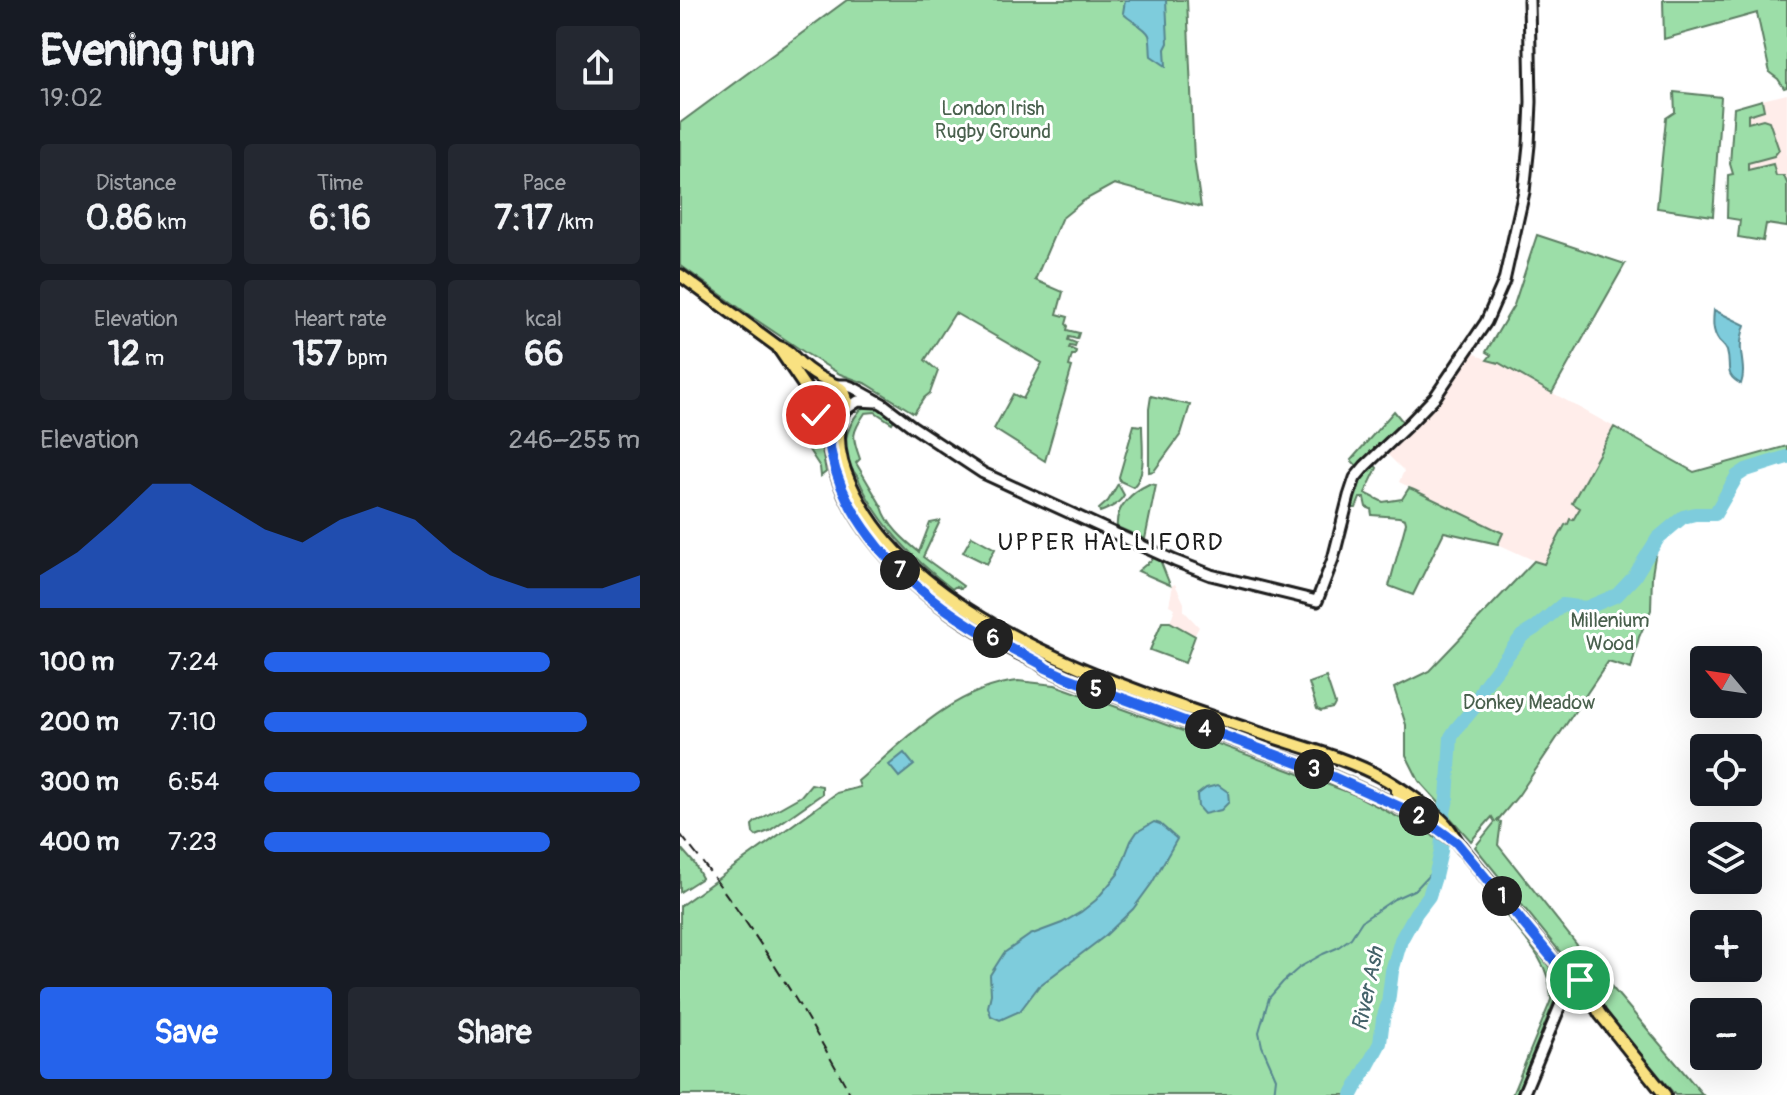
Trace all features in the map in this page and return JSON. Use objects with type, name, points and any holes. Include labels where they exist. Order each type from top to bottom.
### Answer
[{"type":"main road","points":[[680,275],[845,393],[847,400],[839,428],[839,451],[846,474],[876,528],[914,568],[960,604],[1012,635],[1075,665],[1196,712],[1349,763],[1397,787],[1456,842],[1573,985]]},
{"type":"main road","points":[[777,346],[810,397],[813,412],[830,420],[843,412]]},
{"type":"main road","points":[[810,397],[819,386],[834,384]]},
{"type":"main road","points":[[821,418],[828,432],[830,453],[838,478],[868,534],[907,577],[972,626],[1068,678],[1322,772],[1442,827]]},
{"type":"main road","points":[[1397,787],[1397,795],[1418,815]]},
{"type":"main road","points":[[1573,985],[1588,984],[1600,1014],[1665,1095]]},
{"type":"main road","points":[[1573,985],[1569,996],[1600,1014]]},
{"type":"main road","points":[[1578,1002],[1587,1000],[1591,993]]},
{"type":"street","points":[[834,384],[854,388],[883,404],[968,464],[1197,571],[1317,601],[1333,559],[1355,478],[1435,397],[1486,322],[1504,281],[1524,192],[1529,145],[1529,0]]},
{"type":"street","points":[[843,412],[858,401],[883,404]]},
{"type":"street","points":[[1523,1095],[1573,985]]},
{"type":"street","points":[[1557,1015],[1565,1007],[1578,1002]]},
{"type":"shaded area","points":[[1787,94],[1787,183],[1784,176],[1748,170],[1748,164],[1774,156],[1763,119],[1748,123],[1747,115],[1764,110],[1762,100]]},
{"type":"shaded area","points":[[1467,349],[1499,363],[1614,427],[1572,502],[1580,507],[1573,520],[1564,525],[1544,565],[1498,544],[1503,533],[1399,482],[1404,471],[1383,450],[1409,424]]},
{"type":"shaded area","points":[[1175,584],[1184,603],[1184,611],[1199,627],[1194,636],[1170,622],[1175,608],[1169,605],[1171,586]]},
{"type":"green space","name":"London Irish Rugby Ground","points":[[847,0],[1187,0],[1194,159],[1201,207],[1114,184],[1083,201],[1061,219],[1035,280],[1063,292],[1057,314],[1068,317],[1067,330],[1079,333],[1077,339],[1069,337],[1068,340],[1076,343],[1075,347],[1069,348],[1076,351],[1072,355],[1069,366],[1072,367],[1045,461],[994,429],[1013,394],[1023,399],[1042,363],[955,313],[925,360],[938,371],[930,393],[914,413],[867,384],[840,374],[807,354],[680,265],[680,123]]},
{"type":"green space","points":[[1663,0],[1787,0],[1787,87],[1784,88],[1770,73],[1757,13],[1664,39]]},
{"type":"green space","points":[[1674,92],[1721,97],[1713,216],[1657,208],[1666,118],[1675,112]]},
{"type":"green space","points":[[1762,100],[1764,110],[1748,115],[1748,123],[1763,119],[1769,121],[1779,150],[1774,156],[1748,163],[1748,170],[1773,164],[1776,176],[1784,176],[1787,183],[1787,227],[1766,224],[1763,241],[1738,237],[1740,220],[1727,218],[1728,175],[1733,174],[1730,164],[1734,108]]},
{"type":"green space","points":[[1537,235],[1625,264],[1552,393],[1499,363],[1487,360],[1491,355],[1486,352],[1514,305]]},
{"type":"green space","points":[[828,387],[838,391],[842,401],[838,411],[828,415],[818,411],[814,401],[818,391]]},
{"type":"green space","points":[[1151,396],[1190,405],[1181,434],[1154,471],[1149,472],[1149,409]]},
{"type":"green space","points":[[801,401],[805,412],[818,426],[826,472],[821,476],[820,467],[789,419]]},
{"type":"green space","points":[[866,404],[878,406],[895,418],[892,423],[875,412],[865,413],[854,435],[860,459],[856,463],[892,526],[919,552],[930,523],[940,521],[923,557],[963,586],[961,589],[956,586],[952,589],[897,538],[875,509],[850,466],[845,450],[848,433],[855,417]]},
{"type":"green space","points":[[1394,411],[1403,422],[1358,467],[1351,460]]},
{"type":"green space","points":[[1134,425],[1142,426],[1143,459],[1140,475],[1133,487],[1120,481],[1119,477]]},
{"type":"green space","points":[[1614,427],[1694,472],[1787,446],[1787,457],[1746,470],[1737,476],[1715,514],[1683,517],[1658,538],[1651,610],[1639,637],[1631,669],[1608,662],[1518,796],[1497,821],[1501,822],[1498,845],[1592,964],[1589,966],[1560,952],[1475,847],[1495,822],[1492,817],[1471,841],[1447,814],[1456,737],[1475,713],[1507,659],[1524,639],[1563,608],[1587,610],[1617,598],[1616,593],[1585,606],[1563,602],[1509,647],[1484,682],[1471,709],[1456,724],[1449,737],[1441,805],[1419,781],[1406,755],[1406,725],[1394,688],[1429,671],[1534,561],[1544,564],[1565,525],[1570,519],[1573,520],[1580,508],[1572,503]]},
{"type":"green space","points":[[1373,463],[1377,468],[1365,493],[1383,502],[1402,499],[1409,488],[1503,533],[1498,544],[1444,532],[1413,595],[1389,586],[1405,519],[1372,515],[1364,498],[1360,498],[1356,508],[1349,508],[1362,474]]},
{"type":"green space","points":[[1118,484],[1124,495],[1117,503],[1100,512],[1099,509]]},
{"type":"green space","points":[[1149,484],[1156,485],[1145,539],[1117,527],[1117,520],[1126,501]]},
{"type":"green space","points":[[972,536],[995,549],[987,564],[963,552]]},
{"type":"green space","points":[[1155,557],[1160,560],[1170,585],[1138,571]]},
{"type":"green space","points":[[1162,622],[1170,622],[1195,636],[1185,663],[1150,650]]},
{"type":"green space","points":[[1326,677],[1335,704],[1333,708],[1321,711],[1317,709],[1309,683]]},
{"type":"green space","points":[[1018,681],[1055,685],[1356,795],[1432,835],[1441,844],[1429,896],[1401,940],[1392,971],[1380,1043],[1352,1095],[680,1095],[680,906],[837,793],[860,787],[858,781],[951,705],[994,686]]},
{"type":"green space","points":[[811,784],[822,786],[822,794],[769,831],[756,836],[753,833],[752,825],[755,822],[801,796]]},
{"type":"green space","points":[[680,847],[702,878],[680,892]]},
{"type":"green space","points":[[1499,905],[1555,973],[1559,983],[1516,1095],[1512,1095],[1551,1000],[1550,986],[1541,961]]},
{"type":"green space","points":[[1610,985],[1703,1095],[1675,1095],[1603,1009],[1597,990]]},
{"type":"water","points":[[1125,0],[1166,0],[1166,66],[1151,56],[1147,32],[1123,13]]},
{"type":"water","points":[[1714,310],[1745,325],[1741,344],[1741,384],[1730,374],[1727,351],[1715,333]]},
{"type":"water","points":[[904,753],[914,765],[899,777],[889,765]]},
{"type":"water","points":[[1218,785],[1228,792],[1229,802],[1221,810],[1204,814],[1198,807],[1197,795],[1206,788]]},
{"type":"water","points":[[1154,822],[1177,839],[1133,909],[1105,936],[1039,986],[1020,1011],[1000,1020],[991,1016],[988,1007],[990,975],[1004,953],[1030,935],[1062,923],[1096,900],[1118,874],[1137,832]]},
{"type":"waterway","name":"River Ash","points":[[1352,1095],[1380,1043],[1392,971],[1401,940],[1429,896],[1435,877],[1447,799],[1451,737],[1473,709],[1484,686],[1522,636],[1562,605],[1586,608],[1617,595],[1634,577],[1658,538],[1683,517],[1715,514],[1737,476],[1746,470],[1787,457]]},
{"type":"waterway","points":[[1274,1095],[1276,1078],[1259,1032],[1269,998],[1300,967],[1351,938],[1362,921],[1394,899],[1416,889],[1430,874],[1441,851]]},
{"type":"railway","points":[[680,834],[728,896],[772,961],[851,1095]]},
{"type":"district","name":"UPPER HALLIFORD","points":[[1111,542]]},
{"type":"route","points":[[816,415],[826,425],[830,453],[843,490],[868,534],[907,577],[954,614],[1068,678],[1322,772],[1418,815],[1456,842],[1562,970],[1580,980]]},
{"type":"park label","name":"Millenium Wood","points":[[1610,632]]},
{"type":"park label","name":"Donkey Meadow","points":[[1529,702]]}]
